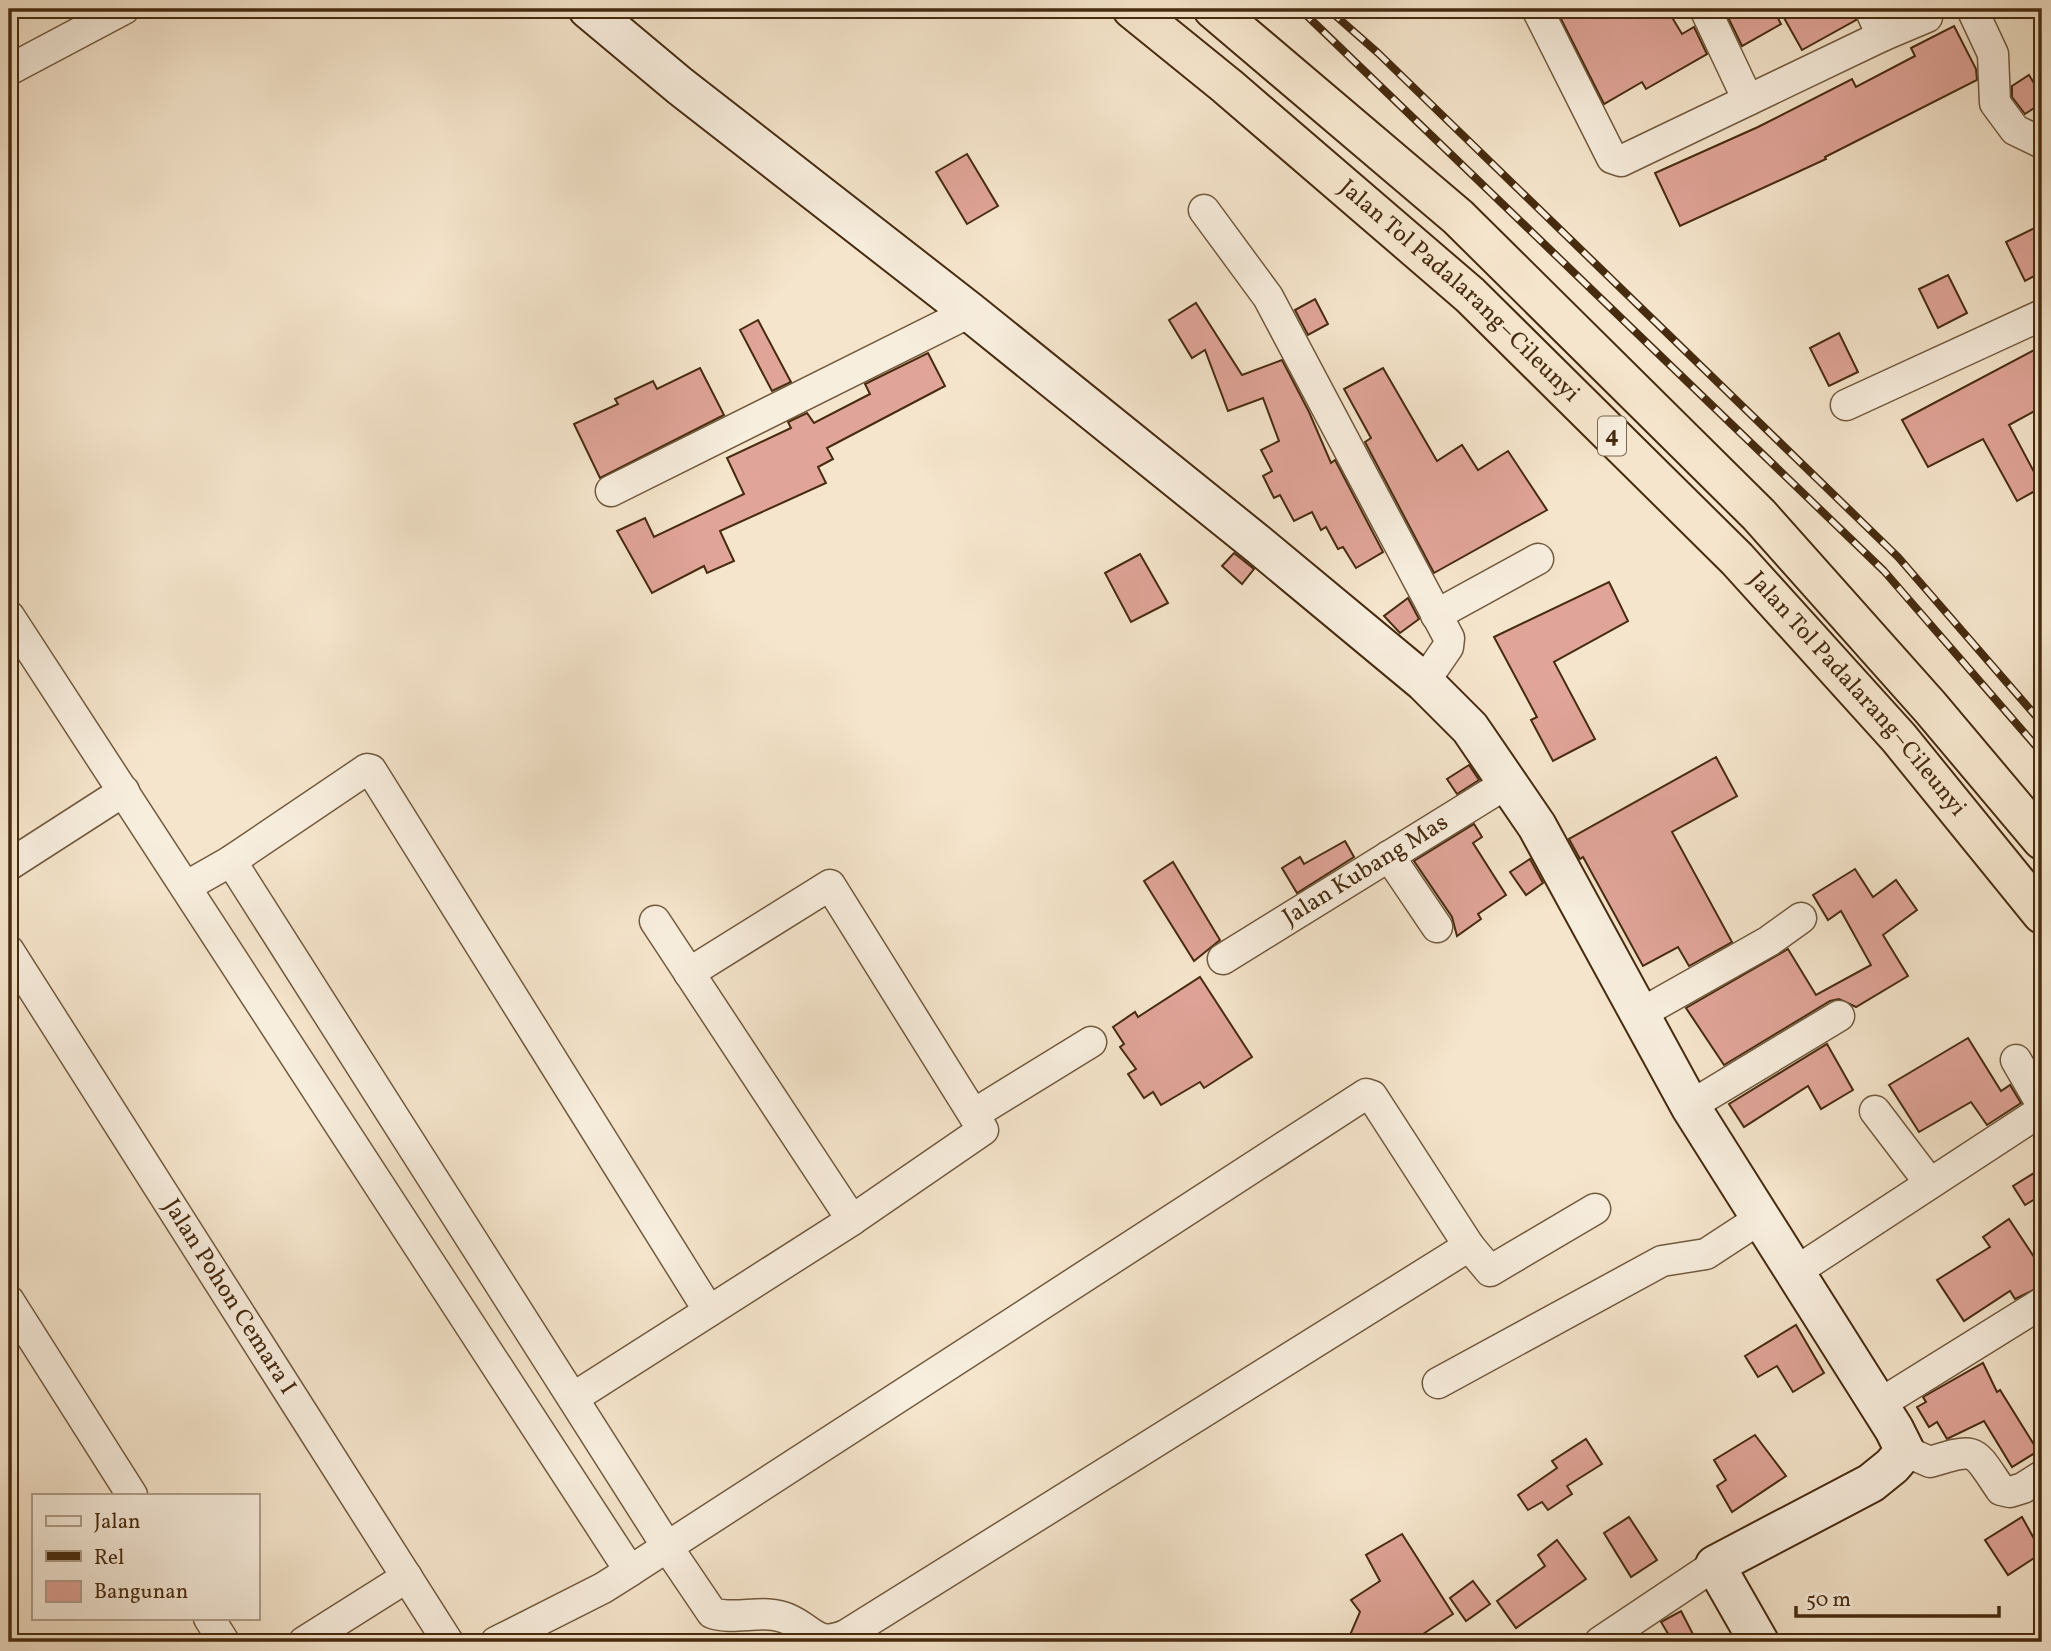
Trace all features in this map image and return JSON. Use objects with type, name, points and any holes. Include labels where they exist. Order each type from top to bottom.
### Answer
[{"type":"highway","name":"Jalan Tol Padalarang–Cileunyi","points":[[1132,9],[1227,86],[1470,295],[1728,550],[1899,738],[2042,914]]},
{"type":"highway","name":"Jalan Tol Padalarang–Cileunyi","points":[[1213,9],[1458,217],[1759,515],[1930,707],[2042,840]]},
{"type":"street","points":[[9,70],[124,9]]},
{"type":"street","points":[[588,9],[680,86],[970,312],[1424,682],[1470,728],[1537,826],[1690,1106],[1905,1451],[1930,1462],[1956,1452],[1968,1452],[1980,1459],[2001,1490],[2010,1492],[2042,1476]]},
{"type":"street","points":[[1537,9],[1612,158],[1621,160],[1632,158],[1748,100],[1927,17]]},
{"type":"street","points":[[1705,9],[1748,100]]},
{"type":"street","points":[[1870,9],[1882,36]]},
{"type":"street","points":[[1972,9],[1993,54],[1995,103],[2015,130],[2042,143]]},
{"type":"street","points":[[1204,210],[1268,298],[1449,638],[1448,647],[1424,682]]},
{"type":"street","points":[[611,491],[970,312]]},
{"type":"street","points":[[1846,405],[2042,315]]},
{"type":"street","points":[[1436,615],[1538,559]]},
{"type":"street","points":[[9,616],[630,1571]]},
{"type":"street","points":[[187,886],[231,861],[367,769],[371,770],[709,1311]]},
{"type":"street","name":"Jalan Kubang Mas","points":[[1223,958],[1509,782]]},
{"type":"street","points":[[9,865],[124,791]]},
{"type":"street","points":[[1389,856],[1437,927]]},
{"type":"street","points":[[231,861],[666,1545],[712,1613],[721,1616],[745,1614],[786,1618],[820,1640],[835,1640],[1469,1246]]},
{"type":"street","points":[[573,1398],[852,1220],[983,1130],[831,885],[689,973]]},
{"type":"street","points":[[1638,1015],[1769,941],[1801,918]]},
{"type":"street","points":[[655,921],[852,1220]]},
{"type":"street","name":"Jalan Pohon Cemara I","points":[[9,951],[448,1642]]},
{"type":"street","points":[[1690,1106],[1839,1016]]},
{"type":"street","points":[[974,1114],[1091,1042]]},
{"type":"street","points":[[1795,1272],[2041,1111],[2042,1105],[2016,1060]]},
{"type":"street","points":[[496,1642],[603,1588],[630,1571],[666,1545],[1366,1094],[1371,1096],[1486,1268],[1494,1270],[1595,1209]]},
{"type":"street","points":[[1875,1111],[1929,1182]]},
{"type":"street","points":[[1438,1383],[1662,1261],[1706,1254],[1761,1218]]},
{"type":"street","points":[[9,1301],[131,1494]]},
{"type":"street","points":[[1878,1405],[2042,1303]]},
{"type":"street","points":[[1600,1642],[1716,1565],[1871,1483],[1905,1451]]},
{"type":"street","points":[[1716,1565],[1759,1642]]},
{"type":"street","points":[[304,1642],[407,1577]]},
{"type":"street","points":[[210,1620],[224,1642]]},
{"type":"building","points":[[1556,9],[1667,9],[1682,34],[1694,27],[1707,54],[1646,89],[1642,82],[1604,104]]},
{"type":"building","points":[[1724,9],[1773,9],[1781,24],[1742,46]]},
{"type":"building","points":[[1779,9],[1853,9],[1856,20],[1802,50]]},
{"type":"building","points":[[1954,26],[1976,69],[1977,80],[1825,157],[1826,159],[1680,226],[1655,173],[1758,127],[1852,79],[1856,87],[1915,56],[1911,48]]},
{"type":"building","points":[[2029,75],[2042,96],[2042,103],[2025,114],[2012,97],[2012,86]]},
{"type":"building","points":[[967,154],[998,206],[967,224],[936,172]]},
{"type":"building","points":[[2035,228],[2042,242],[2042,272],[2025,281],[2006,242]]},
{"type":"building","points":[[1948,275],[1967,313],[1938,328],[1919,289]]},
{"type":"building","points":[[1315,299],[1328,324],[1308,335],[1295,310]]},
{"type":"building","points":[[1196,303],[1242,375],[1282,360],[1331,463],[1335,460],[1383,552],[1356,568],[1343,547],[1338,549],[1326,527],[1321,530],[1312,512],[1294,521],[1280,495],[1274,498],[1263,476],[1272,471],[1261,450],[1279,441],[1263,398],[1228,411],[1205,350],[1192,358],[1169,320]]},
{"type":"building","points":[[758,320],[791,382],[772,391],[740,330]]},
{"type":"building","points":[[1839,333],[1858,372],[1829,386],[1810,348]]},
{"type":"building","points":[[2042,346],[2042,407],[2009,425],[2042,487],[2017,501],[1983,439],[1928,467],[1902,420]]},
{"type":"building","points":[[928,353],[945,386],[827,448],[833,459],[818,467],[826,483],[720,531],[734,561],[707,573],[704,566],[652,593],[617,531],[645,518],[654,537],[744,494],[727,458],[791,428],[788,422],[807,413],[814,423],[870,394],[865,384]]},
{"type":"building","points":[[700,368],[724,415],[600,478],[574,424],[618,404],[615,399],[653,381],[657,389]]},
{"type":"building","points":[[1383,368],[1437,461],[1462,445],[1478,470],[1508,451],[1547,510],[1434,573],[1365,442],[1371,438],[1344,389]]},
{"type":"building","points":[[1234,553],[1254,569],[1242,584],[1222,566]]},
{"type":"building","points":[[1140,554],[1168,603],[1131,622],[1105,573]]},
{"type":"building","points":[[1609,582],[1628,621],[1554,662],[1595,739],[1553,761],[1531,720],[1537,717],[1494,637]]},
{"type":"building","points":[[1408,598],[1419,619],[1400,633],[1384,616]]},
{"type":"building","points":[[1716,757],[1737,796],[1672,832],[1732,942],[1689,966],[1678,947],[1643,966],[1583,857],[1580,859],[1569,839]]},
{"type":"building","points":[[1469,765],[1479,780],[1457,794],[1447,779]]},
{"type":"building","points":[[1474,824],[1482,837],[1473,843],[1506,895],[1478,914],[1481,919],[1457,936],[1452,917],[1414,861]]},
{"type":"building","points":[[1345,841],[1354,857],[1297,893],[1282,868],[1300,857],[1304,864]]},
{"type":"building","points":[[1530,859],[1543,883],[1526,895],[1510,872]]},
{"type":"building","points":[[1173,862],[1220,940],[1194,961],[1144,881]]},
{"type":"building","points":[[1855,869],[1873,897],[1896,880],[1917,910],[1883,935],[1908,976],[1856,1007],[1839,999],[1830,1001],[1724,1065],[1686,1008],[1788,949],[1816,995],[1871,965],[1841,911],[1828,920],[1813,895]]},
{"type":"building","points":[[1200,977],[1252,1057],[1204,1088],[1200,1082],[1161,1105],[1153,1092],[1144,1098],[1128,1074],[1136,1069],[1120,1047],[1124,1044],[1113,1027],[1135,1012],[1138,1017]]},
{"type":"building","points":[[1968,1038],[2001,1091],[2010,1085],[2021,1103],[1987,1125],[1971,1102],[1919,1132],[1889,1085]]},
{"type":"building","points":[[1827,1044],[1853,1090],[1821,1109],[1808,1086],[1744,1127],[1729,1104]]},
{"type":"building","points":[[2042,1168],[2042,1195],[2025,1205],[2013,1186]]},
{"type":"building","points":[[2009,1219],[2042,1269],[2042,1286],[2015,1299],[2010,1291],[1964,1321],[1937,1280],[1990,1247],[1983,1237]]},
{"type":"building","points":[[1796,1325],[1824,1373],[1793,1392],[1777,1366],[1758,1377],[1745,1356]]},
{"type":"building","points":[[1983,1363],[1997,1392],[2000,1390],[2038,1451],[2012,1467],[1984,1421],[1947,1439],[1937,1422],[1929,1427],[1917,1407],[1926,1402],[1923,1397]]},
{"type":"building","points":[[1755,1435],[1786,1476],[1732,1512],[1717,1486],[1726,1480],[1714,1460]]},
{"type":"building","points":[[1586,1439],[1602,1464],[1567,1486],[1572,1494],[1548,1510],[1542,1502],[1528,1510],[1518,1495],[1557,1468],[1552,1461]]},
{"type":"building","points":[[1629,1517],[1657,1560],[1631,1577],[1604,1533]]},
{"type":"building","points":[[2022,1517],[2042,1553],[2008,1575],[1985,1540]]},
{"type":"building","points":[[1402,1534],[1453,1614],[1411,1642],[1347,1642],[1360,1612],[1351,1600],[1380,1581],[1366,1555]]},
{"type":"building","points":[[1557,1540],[1586,1579],[1516,1628],[1497,1601],[1545,1566],[1538,1555]]},
{"type":"building","points":[[1473,1581],[1490,1604],[1466,1621],[1450,1598]]},
{"type":"building","points":[[1681,1611],[1697,1642],[1673,1642],[1661,1622]]},
{"type":"railway","points":[[1300,9],[1884,571],[2042,753]]},
{"type":"railway","points":[[1328,9],[1378,53],[1898,557],[2042,723]]}]
